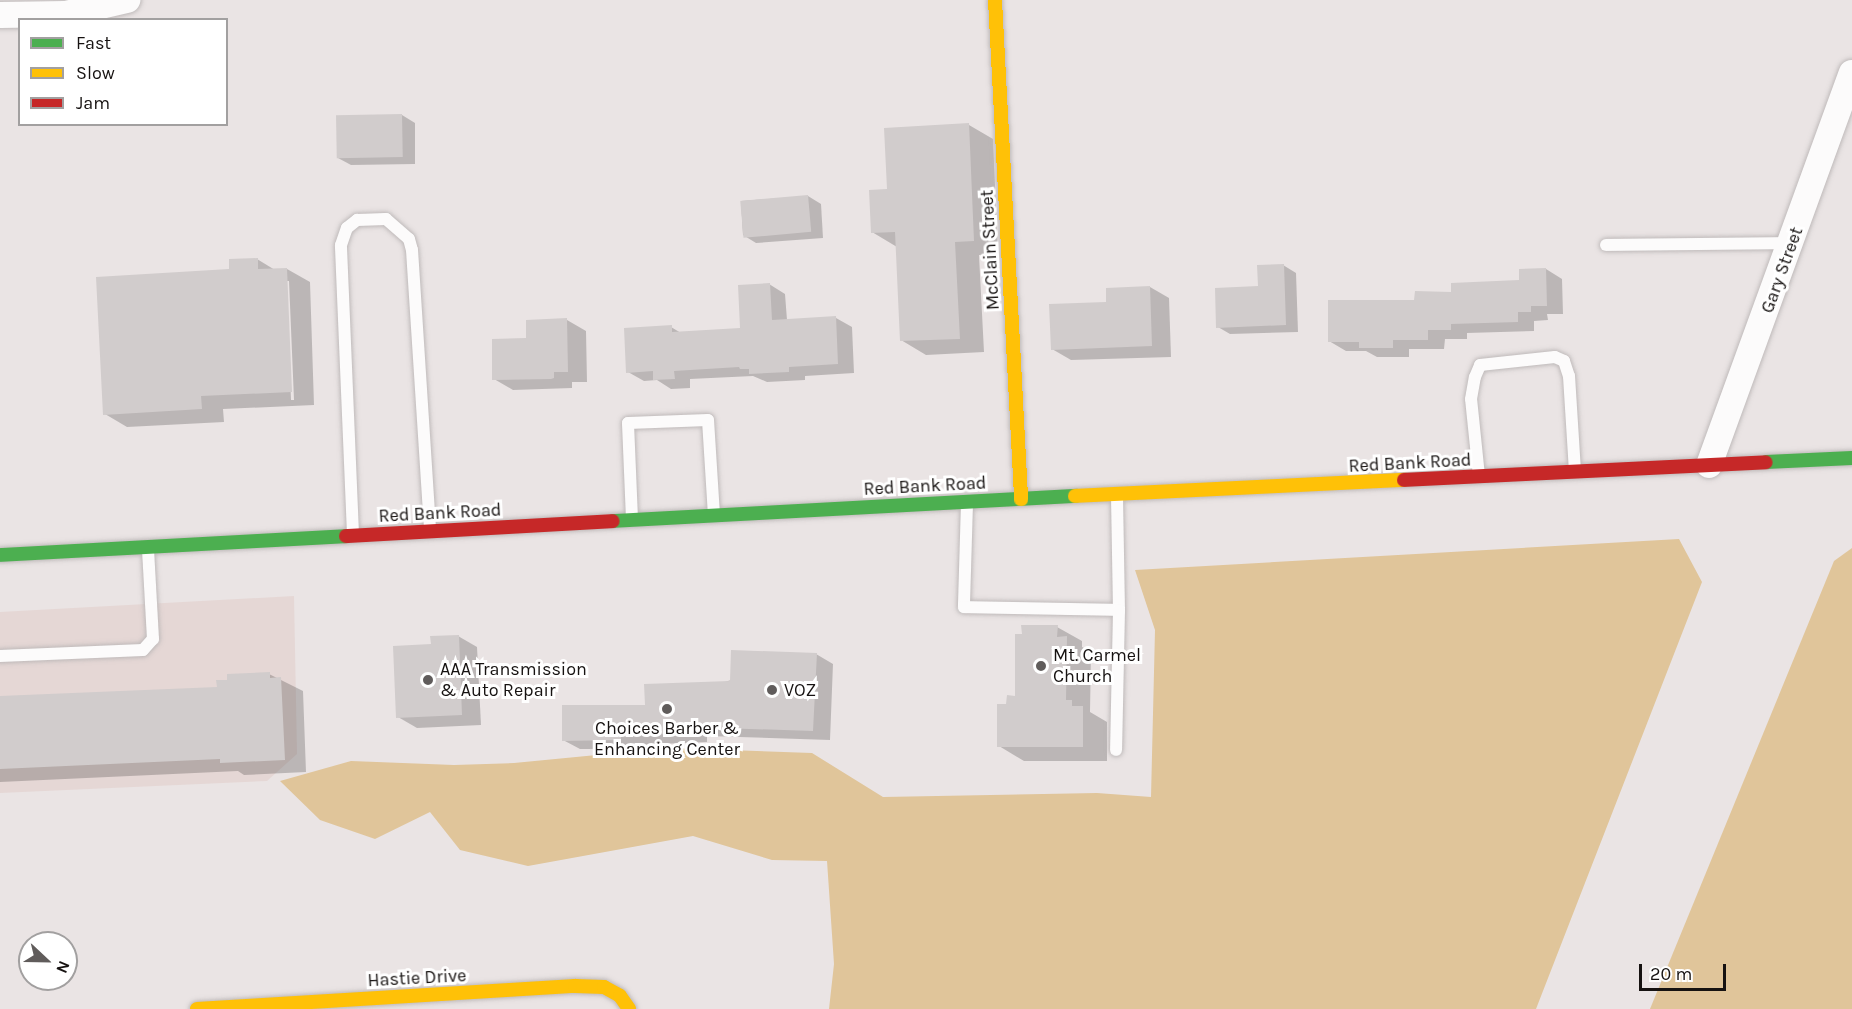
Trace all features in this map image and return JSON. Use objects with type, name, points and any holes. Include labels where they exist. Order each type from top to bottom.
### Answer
[{"type":"main road","name":"McClain Street","points":[[995,0],[1021,499]]},
{"type":"main road","name":"Red Bank Road","points":[[0,555],[1021,499],[1852,458]]},
{"type":"main road","name":"Hastie Drive","points":[[197,1009],[575,986],[604,987],[620,996],[629,1009]]},
{"type":"street","points":[[0,15],[66,14],[127,0]]},
{"type":"street","name":"Gary Street","points":[[1709,465],[1792,243],[1852,73]]},
{"type":"lane","points":[[353,536],[340,263],[341,245],[347,228],[357,220],[386,219],[409,239],[412,250],[430,532]]},
{"type":"lane","points":[[1606,244],[1792,243]]},
{"type":"lane","points":[[1479,478],[1472,399],[1475,376],[1480,365],[1555,357],[1564,361],[1569,376],[1575,473]]},
{"type":"lane","points":[[632,521],[628,423],[708,420],[714,516]]},
{"type":"lane","points":[[1116,750],[1119,610],[1117,496]]},
{"type":"lane","points":[[967,502],[964,607],[1119,610]]},
{"type":"lane","points":[[0,656],[143,650],[153,639],[147,548]]},
{"type":"shaded area","points":[[1679,539],[1702,582],[1536,1009],[829,1009],[834,964],[827,861],[772,860],[693,836],[528,866],[460,850],[430,812],[375,839],[320,820],[280,781],[351,761],[454,765],[514,763],[669,748],[812,753],[883,797],[1097,793],[1151,797],[1155,630],[1135,570]]},
{"type":"shaded area","points":[[1852,548],[1852,1009],[1650,1009],[1834,561]]},
{"type":"shaded area","points":[[294,596],[297,754],[267,781],[0,793],[0,612]]},
{"type":"building","points":[[402,114],[403,157],[337,158],[336,115]]},
{"type":"building","points":[[969,123],[974,241],[955,242],[960,339],[900,341],[895,232],[871,233],[869,190],[887,189],[884,128]]},
{"type":"building","points":[[808,195],[811,232],[743,238],[740,201]]},
{"type":"building","points":[[258,258],[258,269],[287,268],[292,392],[201,396],[202,409],[103,415],[96,277],[229,269],[229,259]]},
{"type":"building","points":[[1284,264],[1286,325],[1216,328],[1215,288],[1258,286],[1257,265]]},
{"type":"building","points":[[1546,268],[1547,306],[1531,306],[1531,312],[1518,312],[1518,322],[1451,324],[1451,330],[1428,330],[1428,340],[1393,340],[1393,348],[1359,348],[1359,342],[1328,342],[1328,300],[1414,300],[1415,291],[1451,292],[1451,283],[1519,280],[1519,269]]},
{"type":"building","points":[[770,283],[772,320],[836,316],[838,364],[789,367],[789,372],[749,374],[749,369],[739,367],[674,371],[675,379],[653,380],[653,371],[626,373],[624,328],[672,325],[672,332],[740,328],[738,285]]},
{"type":"building","points":[[1150,286],[1152,346],[1051,350],[1049,304],[1106,302],[1106,288]]},
{"type":"building","points":[[567,318],[568,372],[554,372],[554,378],[551,379],[492,380],[492,339],[526,338],[526,320]]},
{"type":"building","name":"Mt. Carmel Church","points":[[1021,625],[1058,625],[1057,637],[1067,636],[1066,700],[1072,700],[1072,706],[1083,706],[1083,747],[997,747],[997,704],[1006,704],[1007,695],[1015,696],[1015,634],[1022,634]]},
{"type":"building","name":"AAA Transmission & Auto Repair","points":[[459,635],[462,715],[396,718],[393,646],[431,644],[430,636]]},
{"type":"building","points":[[731,650],[817,653],[813,731],[690,727],[691,733],[621,736],[621,740],[562,741],[562,705],[645,705],[644,684],[730,681]]},
{"type":"building","points":[[270,672],[270,678],[281,677],[285,760],[220,763],[220,759],[0,769],[0,696],[217,687],[216,680],[227,680],[227,674]]},
{"type":"traffic: fast","points":[[1766,462],[1852,458]]},
{"type":"traffic: fast","points":[[613,521],[1075,496]]},
{"type":"traffic: fast","points":[[0,555],[346,536]]},
{"type":"traffic: slow","points":[[995,0],[1021,499]]},
{"type":"traffic: slow","points":[[1075,496],[1404,480]]},
{"type":"traffic: slow","points":[[197,1009],[575,986],[604,987],[620,996],[629,1009]]},
{"type":"traffic: jam","points":[[1404,480],[1766,462]]},
{"type":"traffic: jam","points":[[346,536],[613,521]]},
{"type":"place","name":"Mt. Carmel Church","points":[[1041,666]]},
{"type":"place","name":"AAA Transmission & Auto Repair","points":[[428,680]]},
{"type":"place","name":"VOZ","points":[[772,690]]},
{"type":"place","name":"Choices Barber & Enhancing Center","points":[[667,709]]}]
